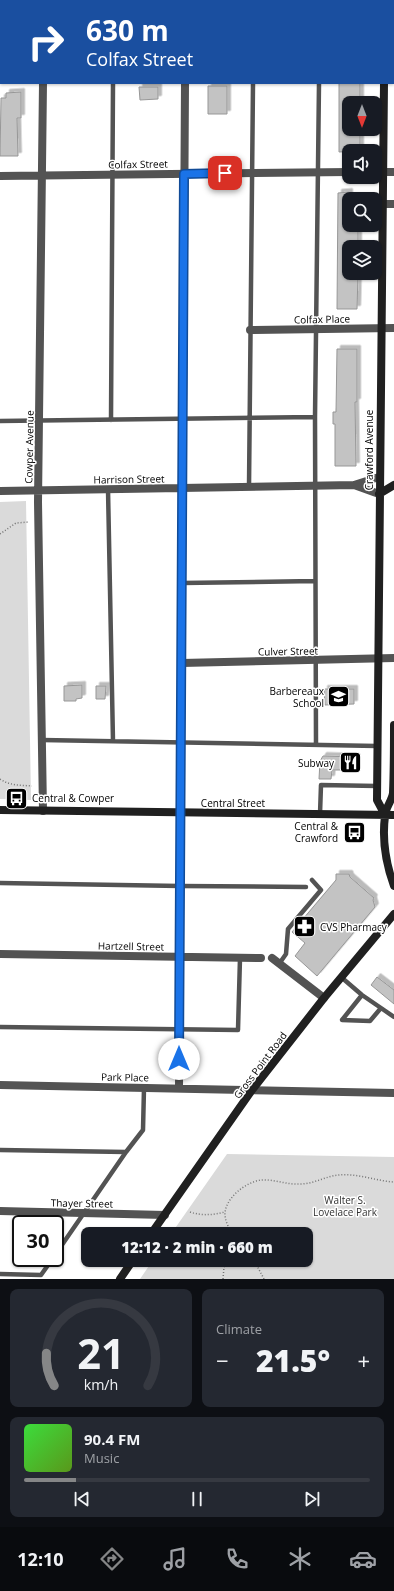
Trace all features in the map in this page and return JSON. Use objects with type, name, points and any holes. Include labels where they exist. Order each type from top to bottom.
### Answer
[{"type":"main road","name":"Crawford Avenue","points":[[381,144],[384,84]]},
{"type":"main road","name":"Crawford Avenue","points":[[382,232],[377,800],[385,814]]},
{"type":"main road","points":[[379,477],[394,485]]},
{"type":"main road","points":[[379,494],[394,485]]},
{"type":"main road","name":"Crawford Avenue","points":[[394,725],[393,795],[385,814],[387,862],[394,886]]},
{"type":"main road","name":"Central Street","points":[[0,810],[394,815]]},
{"type":"main road","name":"Gross Point Road","points":[[156,1227],[252,1090],[324,998],[394,914]]},
{"type":"main road","points":[[120,1279],[128,1267]]},
{"type":"street","name":"Cowper Avenue","points":[[42,811],[39,421],[43,84]]},
{"type":"street","points":[[179,1088],[185,84]]},
{"type":"street","name":"Colfax Street","points":[[0,176],[342,172]]},
{"type":"street","points":[[382,172],[394,172]]},
{"type":"street","points":[[382,204],[394,204]]},
{"type":"street","name":"Colfax Place","points":[[250,330],[394,328]]},
{"type":"street","name":"Harrison Street","points":[[0,491],[354,485],[379,477]]},
{"type":"street","name":"Harrison Street","points":[[354,485],[379,494]]},
{"type":"street","name":"Culver Street","points":[[182,662],[394,658]]},
{"type":"street","name":"Hartzell Street","points":[[0,954],[261,958]]},
{"type":"street","points":[[272,958],[324,998]]},
{"type":"street","name":"Park Place","points":[[0,1085],[394,1094]]},
{"type":"street","name":"Thayer Street","points":[[0,1211],[164,1215]]},
{"type":"lane","points":[[111,420],[113,84]]},
{"type":"lane","points":[[250,487],[253,84]]},
{"type":"lane","points":[[316,745],[315,417],[319,84]]},
{"type":"lane","points":[[0,421],[315,417]]},
{"type":"lane","points":[[108,489],[113,741]]},
{"type":"lane","points":[[182,583],[315,581]]},
{"type":"lane","points":[[42,740],[377,746]]},
{"type":"lane","points":[[320,814],[321,785],[377,786]]},
{"type":"lane","points":[[279,964],[286,954],[288,929],[321,890],[312,880]]},
{"type":"lane","points":[[0,883],[306,887]]},
{"type":"lane","points":[[0,1027],[238,1030],[240,958]]},
{"type":"lane","points":[[341,977],[362,995],[394,1017]]},
{"type":"lane","points":[[362,995],[342,1020],[370,1022],[381,1008]]},
{"type":"lane","points":[[64,1242],[126,1152],[143,1130],[144,1088]]},
{"type":"lane","points":[[0,1150],[126,1152]]},
{"type":"lane","points":[[0,1274],[41,1275],[47,1267]]},
{"type":"path","points":[[0,534],[16,523],[29,522]]},
{"type":"path","points":[[0,779],[15,785],[32,786]]},
{"type":"path","points":[[229,1227],[225,1212],[239,1190],[247,1184],[260,1180],[274,1180],[300,1184],[312,1183],[341,1174],[394,1182]]},
{"type":"path","points":[[190,1212],[208,1215],[225,1212]]},
{"type":"path","points":[[222,1279],[224,1267]]},
{"type":"path","points":[[258,1267],[264,1279]]},
{"type":"green space","points":[[26,501],[31,800],[0,799],[0,502]]},
{"type":"green space","name":"Walter S. Lovelace Park","points":[[227,1154],[394,1157],[394,1279],[140,1279],[148,1267],[313,1267],[313,1227],[176,1227]]},
{"type":"building","points":[[339,84],[360,84],[360,96],[342,96],[342,136],[360,136],[360,144],[342,144],[342,152],[339,152]]},
{"type":"building","points":[[208,86],[227,86],[227,114],[208,114]]},
{"type":"building","points":[[139,87],[158,87],[158,99],[140,100]]},
{"type":"building","points":[[21,92],[21,118],[17,118],[18,156],[0,156],[1,98],[6,98],[6,93]]},
{"type":"building","points":[[338,193],[342,193],[342,232],[358,232],[358,240],[342,240],[342,280],[358,280],[357,309],[337,309]]},
{"type":"building","points":[[337,349],[357,349],[357,402],[355,402],[356,466],[335,466],[335,424],[333,424],[333,412],[336,412]]},
{"type":"building","points":[[82,685],[82,698],[76,699],[76,701],[64,701],[64,686]]},
{"type":"building","points":[[96,686],[106,686],[105,699],[96,699]]},
{"type":"building","name":"Barbereaux School","points":[[324,689],[354,689],[354,704],[325,705]]},
{"type":"building","points":[[323,756],[356,757],[356,770],[332,770],[331,779],[319,779],[320,761]]},
{"type":"building","name":"CVS Pharmacy","points":[[336,874],[349,874],[350,877],[374,898],[373,900],[375,907],[317,976],[295,956],[305,943],[292,932],[336,880]]},
{"type":"building","points":[[377,977],[394,990],[394,1004],[371,985]]},
{"type":"place","name":"Barbereaux School","points":[[339,697]]},
{"type":"place","name":"Subway","points":[[350,763]]},
{"type":"place","name":"Central & Cowper","points":[[17,798]]},
{"type":"place","name":"Central & Crawford","points":[[354,832]]},
{"type":"place","name":"CVS Pharmacy","points":[[304,927]]},
{"type":"route","points":[[179,1059],[184,174],[225,173]]}]
